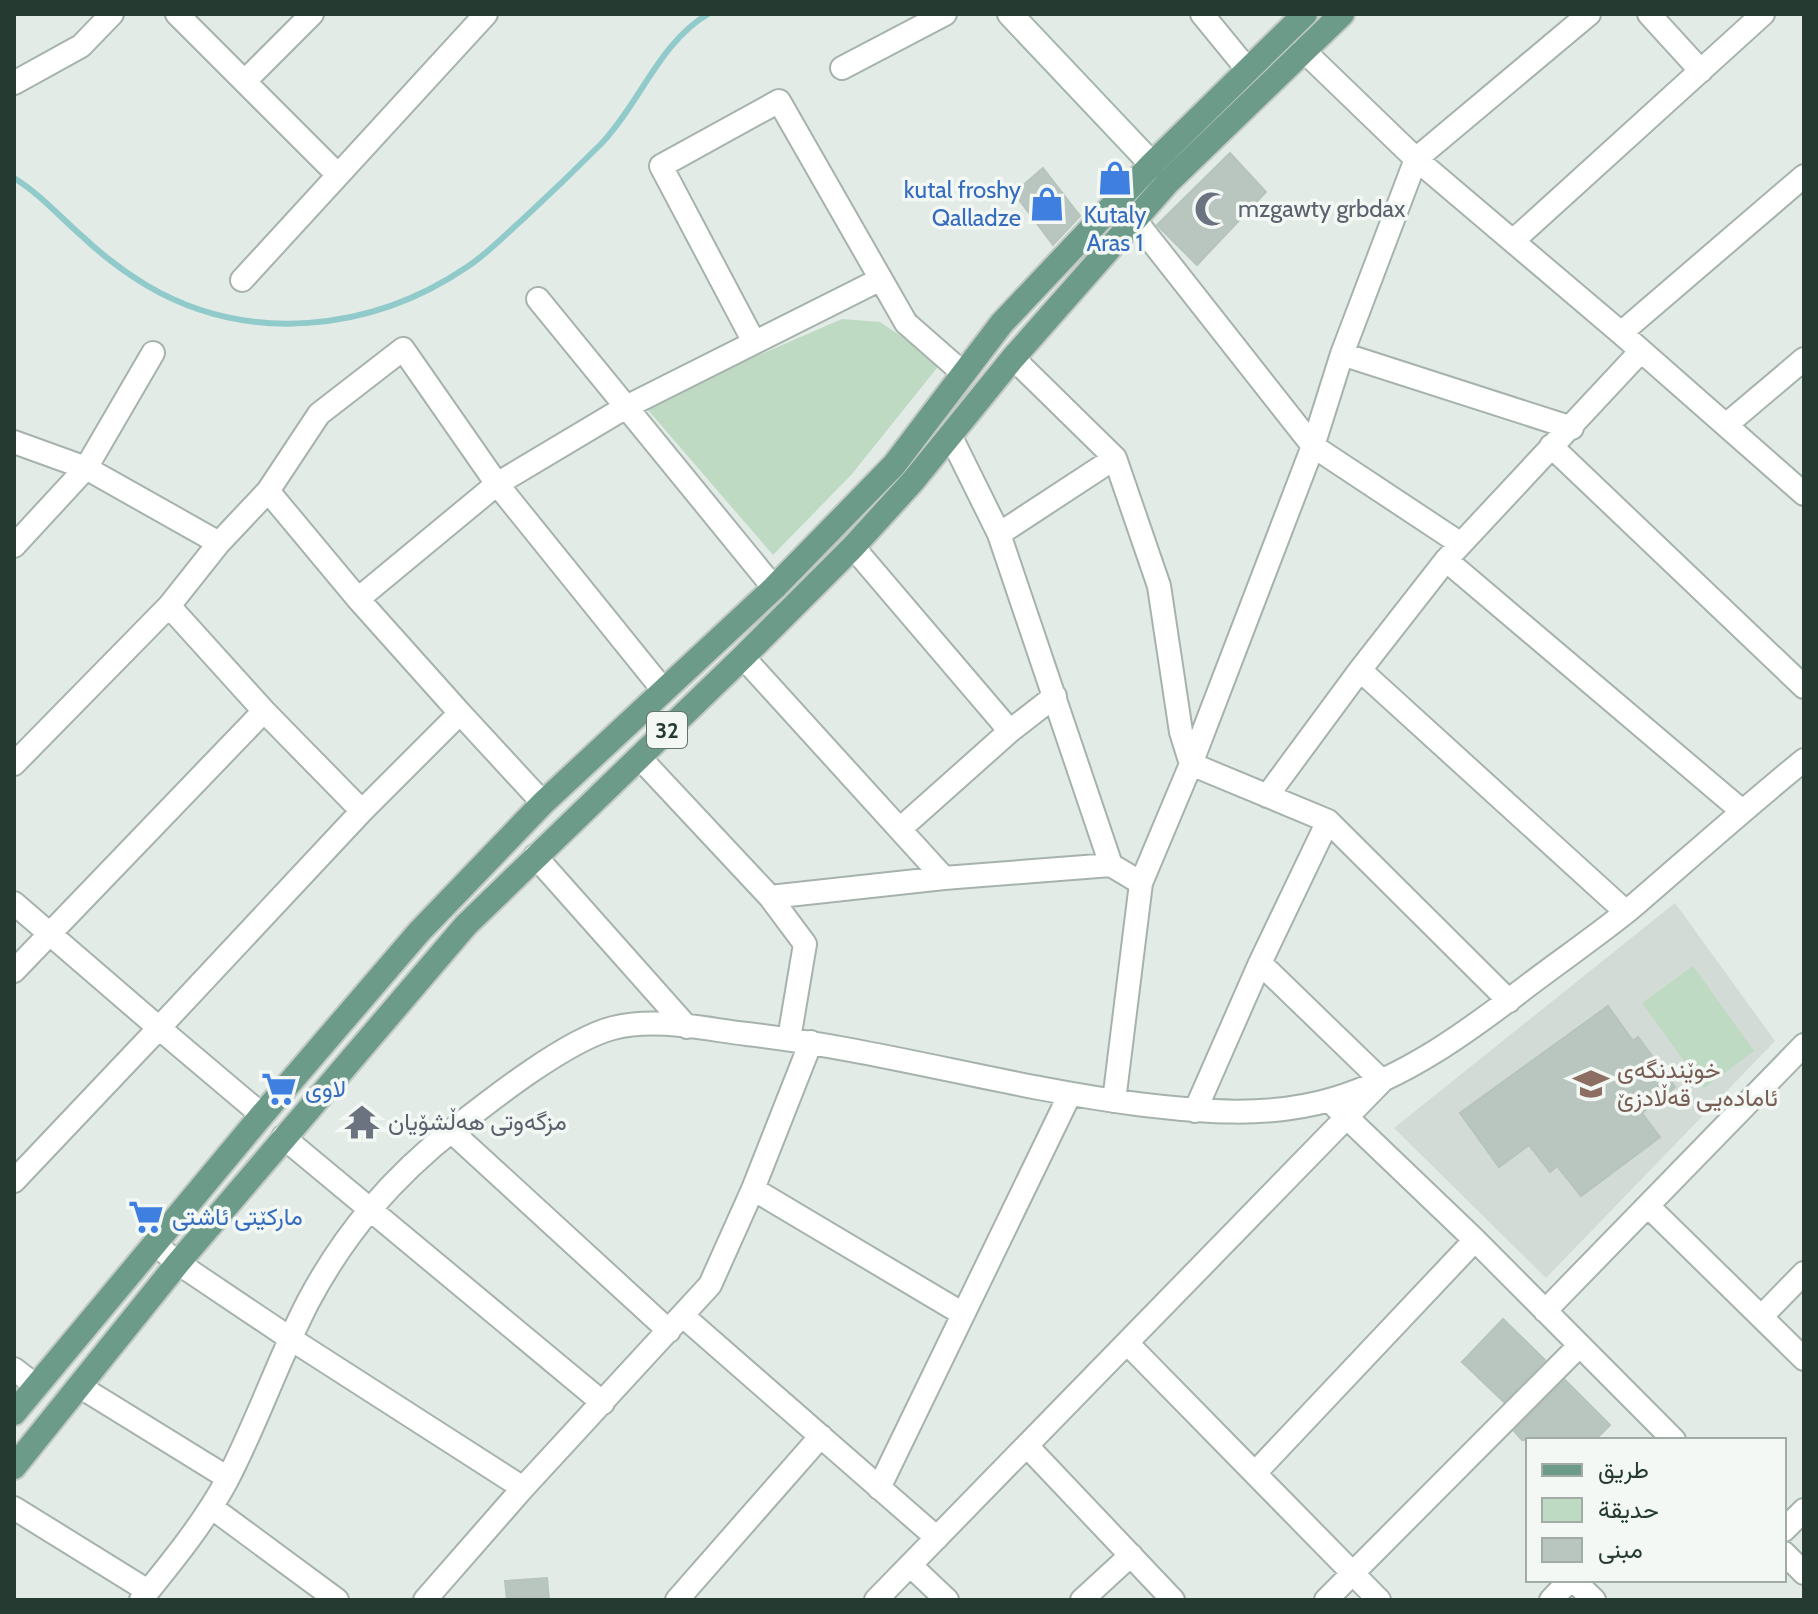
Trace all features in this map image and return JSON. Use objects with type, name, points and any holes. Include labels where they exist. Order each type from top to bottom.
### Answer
[{"type":"main road","name":"32","points":[[14,1413],[419,932],[543,803],[774,588],[894,465],[1002,323],[1152,164],[1305,14]]},
{"type":"main road","name":"32","points":[[14,1467],[283,1137],[466,925],[853,547],[1168,182],[1342,14]]},
{"type":"street","points":[[14,83],[81,46],[112,14]]},
{"type":"street","points":[[177,14],[337,174]]},
{"type":"street","points":[[245,81],[312,14]]},
{"type":"street","points":[[242,280],[486,14]]},
{"type":"street","points":[[842,68],[945,14]]},
{"type":"street","points":[[1010,14],[1168,182]]},
{"type":"street","points":[[1202,14],[1247,69]]},
{"type":"street","points":[[1114,1101],[1141,883],[1191,764],[1313,446],[1342,354],[1416,159],[1589,14]]},
{"type":"street","points":[[1649,14],[1701,71]]},
{"type":"street","points":[[1513,241],[1763,14]]},
{"type":"street","points":[[1303,50],[1416,159],[1804,494]]},
{"type":"street","points":[[754,342],[661,166],[779,101],[906,323],[963,373]]},
{"type":"street","points":[[1621,333],[1804,176]]},
{"type":"street","points":[[1135,220],[1313,446],[1454,552],[1742,811]]},
{"type":"street","points":[[358,599],[497,484],[626,407],[879,280]]},
{"type":"street","points":[[538,299],[774,588]]},
{"type":"street","points":[[14,764],[169,606],[219,543],[268,491],[319,414],[403,349],[497,484],[664,691]]},
{"type":"street","points":[[1267,796],[1360,670],[1454,552],[1641,351]]},
{"type":"street","points":[[14,546],[86,468],[153,353]]},
{"type":"street","points":[[1342,354],[1572,428]]},
{"type":"street","points":[[1013,358],[1115,458],[1159,586],[1181,732],[1191,764],[1328,821],[1509,1001]]},
{"type":"street","points":[[1726,425],[1804,359]]},
{"type":"street","points":[[950,435],[999,534],[1111,865]]},
{"type":"street","points":[[14,442],[86,468],[219,543]]},
{"type":"street","points":[[1551,446],[1804,687]]},
{"type":"street","points":[[999,534],[1115,458]]},
{"type":"street","points":[[268,491],[358,599],[543,803]]},
{"type":"street","points":[[853,547],[1010,731]]},
{"type":"street","points":[[169,606],[264,711],[362,811]]},
{"type":"street","points":[[743,657],[944,878]]},
{"type":"street","points":[[1360,670],[1626,912]]},
{"type":"street","points":[[900,829],[1010,731],[1055,696]]},
{"type":"street","points":[[14,971],[264,711]]},
{"type":"street","points":[[14,1181],[362,811],[460,713]]},
{"type":"street","points":[[639,757],[770,897],[805,944],[789,1039]]},
{"type":"street","points":[[14,1508],[144,1596],[211,1507],[228,1478],[291,1339],[327,1269],[369,1209],[389,1186],[451,1131],[517,1083],[606,1030],[643,1024],[811,1042],[1070,1094],[1195,1111],[1258,1111],[1330,1101],[1382,1081],[1458,1037],[1509,1001],[1626,912],[1804,760]]},
{"type":"street","points":[[1195,1111],[1260,963],[1328,821]]},
{"type":"street","points":[[535,856],[687,1027]]},
{"type":"street","points":[[770,897],[944,878],[1111,865],[1141,883]]},
{"type":"street","points":[[14,903],[262,1115]]},
{"type":"street","points":[[1260,963],[1382,1081]]},
{"type":"street","points":[[425,1600],[523,1488],[710,1285],[753,1189],[811,1042]]},
{"type":"street","points":[[1545,1311],[1804,1045]]},
{"type":"street","points":[[876,1600],[1382,1081]]},
{"type":"street","points":[[879,1488],[1070,1094]]},
{"type":"street","points":[[1330,1101],[1475,1240],[1672,1438]]},
{"type":"street","points":[[451,1131],[676,1324],[821,1436],[937,1538]]},
{"type":"street","points":[[283,1137],[603,1403]]},
{"type":"street","points":[[753,1189],[963,1314]]},
{"type":"street","points":[[1648,1206],[1804,1359]]},
{"type":"street","points":[[1255,1473],[1475,1240]]},
{"type":"street","points":[[155,1244],[178,1263],[291,1339],[523,1488]]},
{"type":"street","points":[[1761,1317],[1804,1273]]},
{"type":"street","points":[[1127,1343],[1379,1600]]},
{"type":"street","points":[[1326,1600],[1579,1346]]},
{"type":"street","points":[[14,1369],[36,1386]]},
{"type":"street","points":[[79,1386],[228,1478]]},
{"type":"street","points":[[677,1600],[821,1436]]},
{"type":"street","points":[[1027,1446],[1173,1600]]},
{"type":"street","points":[[211,1507],[337,1600]]},
{"type":"street","points":[[1786,1528],[1804,1510]]},
{"type":"street","points":[[1082,1600],[1131,1555]]},
{"type":"street","points":[[1786,1555],[1804,1573]]},
{"type":"street","points":[[910,1565],[947,1600]]},
{"type":"street","points":[[1551,1600],[1570,1582]]},
{"type":"street","points":[[1574,1582],[1594,1600]]},
{"type":"shaded area","name":"خوێندنگەی ئامادەیی قەڵادزێ","points":[[1675,903],[1775,1041],[1546,1278],[1394,1128]]},
{"type":"green space","points":[[842,319],[880,322],[941,363],[852,474],[773,555],[648,410],[692,384]]},
{"type":"green space","points":[[1693,966],[1754,1051],[1704,1088],[1642,1003]]},
{"type":"building","name":"mzgawty grbdax","points":[[1230,153],[1266,192],[1197,265],[1157,225]]},
{"type":"building","name":"kutal froshy Qalladze","points":[[1043,168],[1080,216],[1053,245],[1014,193]]},
{"type":"building","points":[[1608,1006],[1633,1041],[1638,1037],[1675,1087],[1642,1113],[1660,1137],[1581,1196],[1557,1166],[1550,1172],[1529,1145],[1499,1167],[1460,1113]]},
{"type":"building","points":[[1503,1319],[1545,1360],[1504,1402],[1462,1362]]},
{"type":"building","points":[[1565,1380],[1610,1425],[1597,1438],[1522,1440],[1514,1431]]},
{"type":"building","points":[[547,1578],[549,1600],[507,1600],[505,1581]]},
{"type":"waterway","points":[[14,178],[121,268],[146,285],[185,304],[225,317],[267,323],[308,323],[350,317],[391,306],[430,289],[488,251],[601,144],[676,41],[708,14]]},
{"type":"place","name":"Kutaly Aras 1","points":[[1115,178]]},
{"type":"place","name":"kutal froshy Qalladze","points":[[1047,204]]},
{"type":"place","name":"mzgawty grbdax","points":[[1212,209]]},
{"type":"place","name":"خوێندنگەی ئامادەیی قەڵادزێ","points":[[1591,1084]]},
{"type":"place","name":"لاوی","points":[[279,1089]]},
{"type":"place","name":"مزگەوتی ھەڵشۆیان","points":[[362,1122]]},
{"type":"place","name":"مارکێتی ئاشتی","points":[[146,1217]]}]
